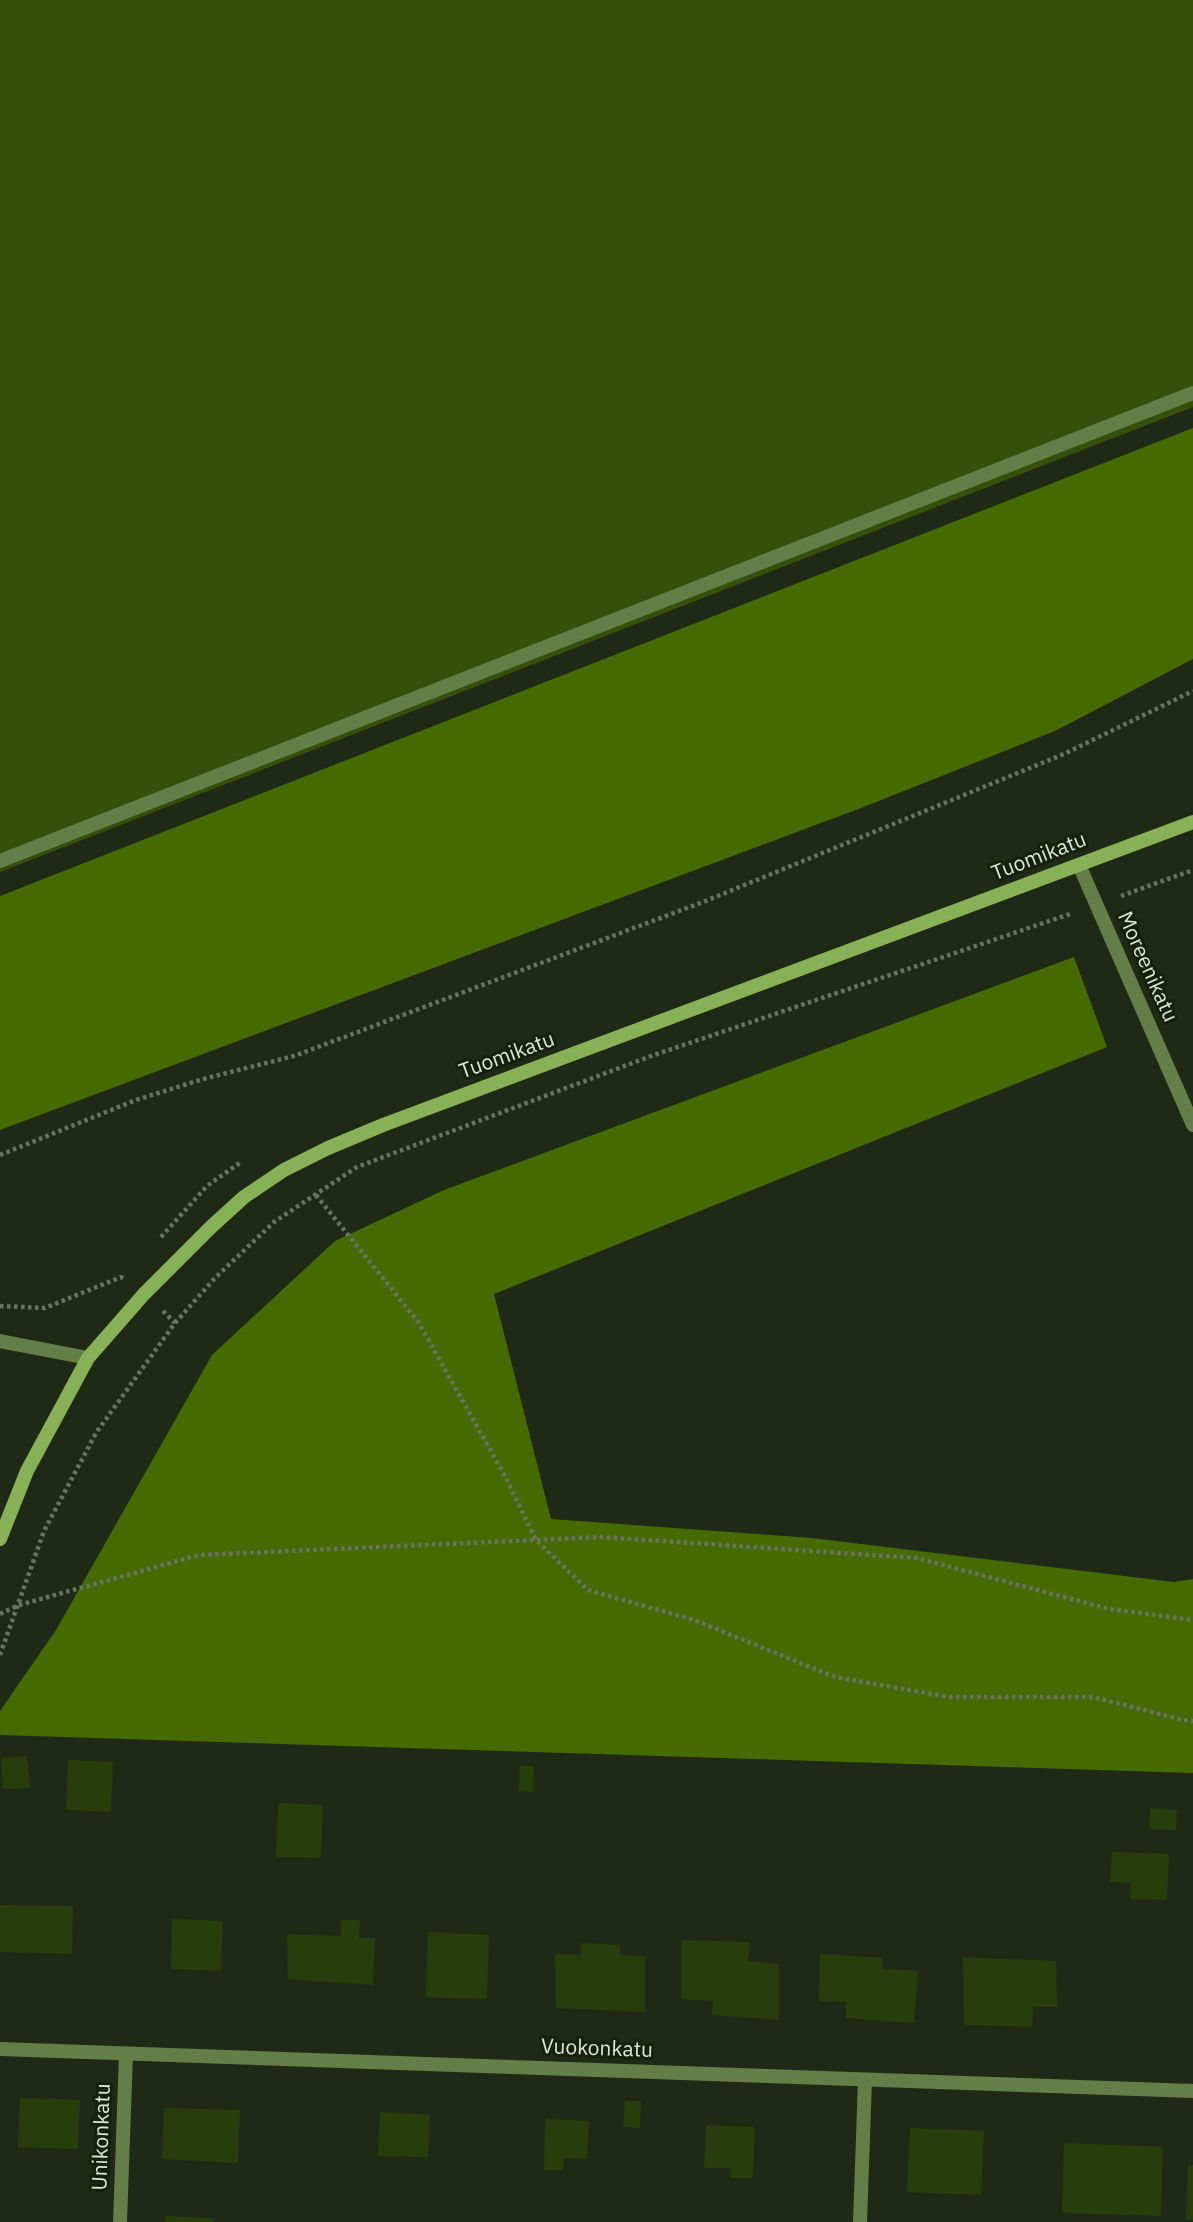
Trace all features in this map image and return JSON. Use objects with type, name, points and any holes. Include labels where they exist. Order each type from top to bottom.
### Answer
[{"type":"street","points":[[0,860],[1193,393]]},
{"type":"street","name":"Tuomikatu","points":[[0,1539],[27,1471],[88,1358],[144,1294],[211,1227],[244,1197],[284,1170],[328,1147],[396,1120],[1193,822]]},
{"type":"street","name":"Moreenikatu","points":[[1079,865],[1193,1125]]},
{"type":"street","points":[[0,1341],[88,1358]]},
{"type":"street","name":"Vuokonkatu","points":[[0,2049],[1193,2091]]},
{"type":"street","name":"Unikonkatu","points":[[120,2222],[127,2054]]},
{"type":"street","points":[[860,2222],[865,2080]]},
{"type":"path","points":[[0,1154],[136,1100],[203,1079],[294,1056],[703,902],[1064,754],[1193,691]]},
{"type":"path","points":[[1121,896],[1193,870]]},
{"type":"path","points":[[0,1655],[44,1531],[96,1433],[175,1323],[215,1278],[274,1222],[357,1167],[651,1056],[1058,918]]},
{"type":"path","points":[[156,1242],[207,1186],[241,1162]]},
{"type":"path","points":[[316,1195],[419,1323],[506,1478],[536,1540],[588,1590],[694,1620],[835,1677],[949,1697],[1093,1697],[1193,1721]]},
{"type":"path","points":[[0,1306],[44,1308],[121,1277],[130,1269]]},
{"type":"path","points":[[121,1277],[175,1323]]},
{"type":"path","points":[[0,1614],[19,1605],[199,1555],[601,1537],[917,1558],[1109,1609],[1193,1620]]},
{"type":"green space","points":[[0,0],[1193,0],[1193,407],[0,872]]},
{"type":"green space","points":[[1193,428],[1193,659],[1055,731],[861,808],[0,1130],[0,896]]},
{"type":"green space","points":[[1074,957],[1107,1047],[494,1294],[551,1519],[812,1538],[1174,1582],[1193,1579],[1193,1773],[0,1735],[0,1711],[56,1630],[212,1355],[335,1241],[444,1190]]},
{"type":"building","points":[[27,1756],[30,1788],[3,1789],[1,1758]]},
{"type":"building","points":[[68,1760],[113,1762],[111,1812],[66,1810]]},
{"type":"building","points":[[520,1766],[534,1766],[533,1792],[519,1791]]},
{"type":"building","points":[[278,1803],[323,1805],[321,1858],[276,1857]]},
{"type":"building","points":[[1150,1808],[1177,1810],[1176,1830],[1149,1829]]},
{"type":"building","points":[[1112,1852],[1169,1854],[1167,1900],[1130,1899],[1131,1883],[1110,1882]]},
{"type":"building","points":[[0,1905],[73,1906],[72,1954],[0,1952]]},
{"type":"building","points":[[172,1919],[223,1921],[221,1971],[171,1969]]},
{"type":"building","points":[[341,1920],[360,1920],[359,1938],[375,1938],[373,1985],[288,1979],[287,1934],[341,1936]]},
{"type":"building","points":[[428,1932],[489,1935],[487,1999],[426,1997]]},
{"type":"building","points":[[681,1940],[750,1942],[748,1961],[779,1964],[779,2020],[712,2015],[713,2001],[681,1999]]},
{"type":"building","points":[[581,1943],[620,1945],[620,1955],[645,1957],[645,2012],[556,2008],[555,1954],[581,1955]]},
{"type":"building","points":[[820,1954],[883,1958],[882,1969],[918,1971],[914,2023],[846,2018],[846,2002],[819,2001]]},
{"type":"building","points":[[963,1957],[1056,1961],[1057,2007],[1033,2007],[1032,2027],[964,2025]]},
{"type":"building","points":[[20,2098],[80,2100],[78,2149],[18,2147]]},
{"type":"building","points":[[625,2101],[641,2101],[640,2128],[623,2127]]},
{"type":"building","points":[[164,2108],[240,2110],[238,2163],[162,2159]]},
{"type":"building","points":[[380,2112],[430,2115],[428,2157],[378,2156]]},
{"type":"building","points":[[545,2119],[589,2121],[587,2159],[564,2158],[563,2170],[544,2170]]},
{"type":"building","points":[[706,2125],[755,2127],[753,2178],[730,2178],[731,2168],[704,2168]]},
{"type":"building","points":[[910,2128],[984,2131],[981,2195],[907,2192]]},
{"type":"building","points":[[1064,2143],[1163,2147],[1161,2216],[1062,2213]]},
{"type":"building","points":[[1188,2165],[1193,2165],[1193,2220],[1186,2219]]},
{"type":"building","points":[[166,2216],[214,2218],[214,2222],[165,2222]]}]
